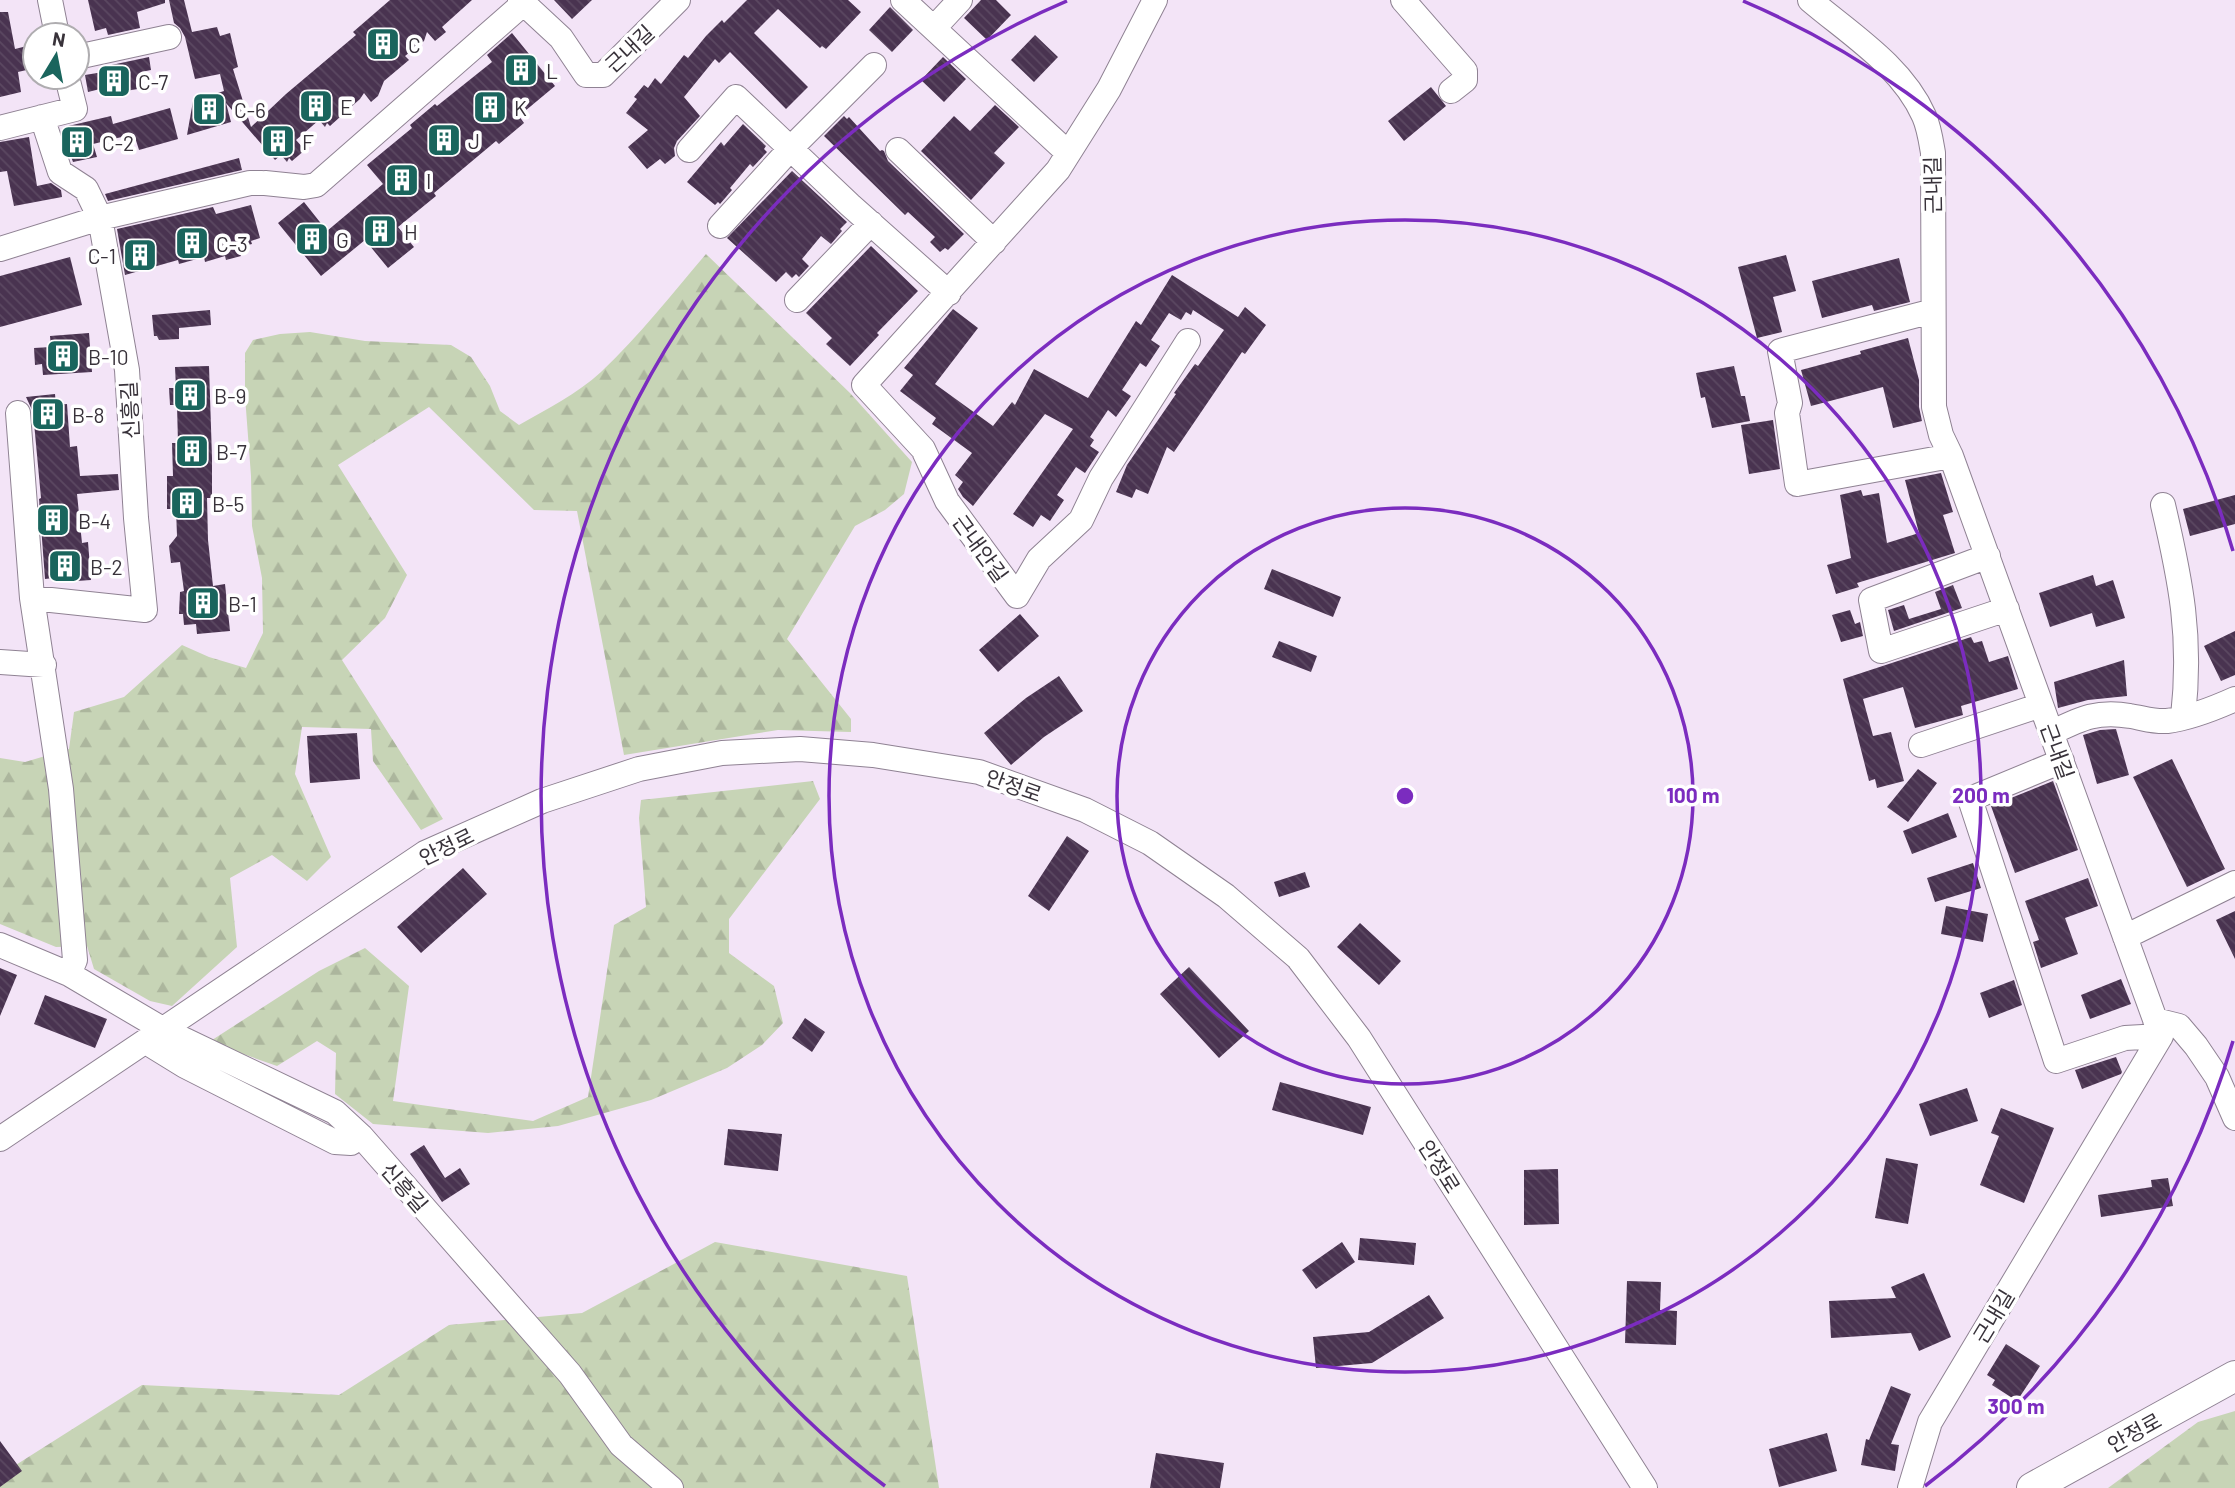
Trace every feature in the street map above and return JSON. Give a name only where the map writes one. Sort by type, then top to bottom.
[{"type":"main road","name":"안정로","points":[[2032,1488],[2235,1376]]},
{"type":"street","points":[[50,0],[54,21]]},
{"type":"street","name":"근내길","points":[[522,2],[561,38],[586,75],[603,75],[678,0]]},
{"type":"street","points":[[903,0],[1068,153]]},
{"type":"street","points":[[933,28],[960,0]]},
{"type":"street","name":"근내안길","points":[[1155,0],[1109,89],[1058,170],[864,384],[923,449],[947,501],[1017,596],[1040,559],[1081,520],[1101,478],[1188,341]]},
{"type":"street","points":[[1403,0],[1465,71],[1465,80],[1451,91]]},
{"type":"street","name":"근내길","points":[[1810,0],[1896,73],[1926,119],[1933,153],[1934,407],[1941,435],[2007,609],[2158,1028],[1930,1422],[1910,1488]]},
{"type":"street","points":[[0,249],[100,218],[250,183],[304,187],[316,185],[522,2]]},
{"type":"street","points":[[91,54],[169,37]]},
{"type":"street","points":[[720,226],[792,147],[874,65]]},
{"type":"street","points":[[0,128],[75,109],[70,91]]},
{"type":"street","points":[[689,150],[736,97],[949,293]]},
{"type":"street","name":"신흥길","points":[[32,598],[145,610],[127,370],[100,218],[86,189],[60,172],[42,117]]},
{"type":"street","points":[[898,150],[994,242]]},
{"type":"street","points":[[797,300],[871,223]]},
{"type":"street","points":[[1933,311],[1780,351],[1790,403],[1787,413],[1797,484],[1951,456]]},
{"type":"street","points":[[18,414],[32,598],[61,789],[75,960],[69,974]]},
{"type":"street","points":[[2163,505],[2182,592],[2188,643],[2183,717]]},
{"type":"street","points":[[1987,556],[1871,600],[1881,651],[2007,609]]},
{"type":"street","points":[[0,663],[44,666]]},
{"type":"street","points":[[2051,733],[2092,715],[2169,721],[2235,699]]},
{"type":"street","points":[[1921,745],[2041,705]]},
{"type":"street","name":"안정로","points":[[0,1139],[425,853],[542,801],[639,769],[722,753],[800,749],[873,755],[979,772],[1085,810],[1150,843],[1226,896],[1298,958],[1359,1038],[1645,1488]]},
{"type":"street","points":[[2062,761],[1970,799],[2056,1061],[2158,1028],[2179,1026],[2217,1077],[2235,1118]]},
{"type":"street","points":[[2125,937],[2235,883]]},
{"type":"street","points":[[0,945],[69,974],[146,1042]]},
{"type":"street","name":"신흥길","points":[[146,1042],[185,1066],[335,1142],[351,1143],[361,1136],[570,1374],[621,1445],[671,1488]]},
{"type":"green space","points":[[706,254],[850,393],[912,462],[904,494],[885,510],[855,526],[787,639],[851,719],[851,732],[778,730],[624,755],[577,511],[534,510],[429,407],[338,465],[407,575],[385,618],[342,660],[443,819],[421,830],[373,761],[371,729],[302,727],[295,774],[331,857],[307,881],[272,855],[230,878],[237,947],[172,1006],[150,1001],[94,969],[87,946],[56,947],[0,924],[0,758],[25,762],[69,749],[74,712],[124,697],[182,645],[209,657],[246,668],[263,633],[262,578],[252,526],[245,396],[245,353],[253,340],[280,334],[310,332],[365,341],[451,345],[471,357],[490,386],[500,411],[519,425],[572,394],[601,372]]},
{"type":"green space","points":[[813,781],[820,799],[729,919],[729,953],[774,986],[783,1023],[762,1045],[727,1068],[651,1100],[558,1126],[488,1133],[373,1124],[335,1094],[336,1053],[317,1041],[277,1066],[209,1042],[319,971],[365,948],[409,986],[393,1101],[533,1121],[588,1097],[614,925],[646,907],[639,818],[641,800]]},
{"type":"green space","points":[[715,1242],[907,1276],[939,1488],[0,1488],[0,1475],[142,1385],[339,1395],[449,1325],[582,1313]]},
{"type":"green space","points":[[2235,1411],[2235,1488],[2108,1488],[2198,1422]]},
{"type":"building","points":[[88,0],[165,0],[165,3],[137,12],[140,28],[108,35],[106,28],[95,31]]},
{"type":"building","points":[[169,0],[184,0],[192,32],[217,27],[220,36],[230,33],[238,67],[233,69],[251,127],[356,35],[353,32],[390,0],[472,0],[442,27],[446,32],[435,41],[427,32],[424,41],[405,56],[409,60],[384,81],[378,96],[371,102],[364,93],[330,126],[327,123],[325,127],[319,120],[296,140],[305,150],[292,161],[289,158],[287,162],[281,155],[275,160],[226,103],[231,122],[187,135],[193,101],[224,91],[220,74],[195,79],[185,37],[174,23]]},
{"type":"building","points":[[554,0],[592,0],[572,19]]},
{"type":"building","points":[[747,0],[848,0],[861,12],[826,49],[822,46],[820,48],[778,9],[754,33],[808,87],[786,109],[730,52],[719,63],[715,59],[684,97],[700,116],[677,141],[675,156],[665,164],[660,159],[647,169],[628,147],[648,130],[626,113],[637,99],[634,97],[644,85],[648,88],[655,78],[661,84],[684,55],[688,58],[722,20],[724,23]]},
{"type":"building","points":[[981,0],[996,0],[1011,15],[987,40],[964,18]]},
{"type":"building","points":[[890,7],[913,30],[892,52],[869,30]]},
{"type":"building","points":[[0,12],[8,12],[15,49],[21,48],[21,71],[18,72],[21,92],[0,97]]},
{"type":"building","points":[[512,33],[555,86],[519,116],[524,123],[499,144],[496,141],[398,227],[414,247],[388,268],[365,240],[321,276],[278,223],[304,202],[327,231],[383,184],[367,165],[412,128],[410,125],[435,104],[437,106],[492,62],[487,55]]},
{"type":"building","points":[[1035,35],[1058,57],[1034,82],[1011,60]]},
{"type":"building","name":"C-7","points":[[149,57],[151,70],[141,72],[144,88],[101,95],[100,89],[88,92],[91,91],[91,74],[103,72],[102,67]]},
{"type":"building","points":[[943,57],[966,79],[944,102],[921,80]]},
{"type":"building","points":[[1431,87],[1446,106],[1404,141],[1388,121]]},
{"type":"building","points":[[995,105],[1019,127],[994,153],[1005,163],[971,200],[921,151],[954,116],[970,131]]},
{"type":"building","points":[[170,108],[178,139],[139,150],[134,134],[93,144],[97,157],[73,162],[64,137],[64,127],[111,116],[113,124]]},
{"type":"building","points":[[844,116],[847,119],[849,117],[880,151],[884,151],[888,161],[964,234],[948,250],[945,248],[940,252],[930,242],[935,237],[908,212],[905,215],[824,136]]},
{"type":"building","points":[[743,124],[766,146],[764,149],[767,152],[753,167],[750,164],[730,188],[732,190],[720,204],[718,202],[715,205],[687,182],[721,142],[724,146]]},
{"type":"building","points":[[29,137],[37,186],[51,183],[61,190],[62,197],[14,206],[7,171],[0,172],[0,142]]},
{"type":"building","points":[[239,158],[242,170],[108,201],[105,194]]},
{"type":"building","points":[[792,171],[847,222],[831,244],[821,236],[802,259],[809,266],[799,277],[796,274],[792,278],[786,272],[776,282],[727,238]]},
{"type":"building","points":[[251,205],[260,238],[251,241],[252,244],[239,247],[241,256],[226,260],[225,256],[205,262],[204,257],[179,264],[178,260],[125,275],[117,229],[213,207],[216,214]]},
{"type":"building","points":[[871,246],[918,291],[877,333],[879,335],[850,366],[826,344],[832,338],[806,313]]},
{"type":"building","points":[[1786,255],[1796,291],[1773,297],[1782,332],[1757,338],[1738,267]]},
{"type":"building","points":[[70,257],[82,305],[0,327],[0,276]]},
{"type":"building","points":[[1899,258],[1910,302],[1874,311],[1872,305],[1822,318],[1812,281]]},
{"type":"building","points":[[1172,275],[1238,317],[1245,307],[1266,325],[1245,354],[1242,352],[1174,452],[1167,447],[1148,494],[1136,489],[1132,498],[1116,492],[1127,465],[1176,394],[1174,393],[1224,330],[1193,310],[1191,315],[1186,312],[1181,320],[1169,313],[1151,340],[1160,346],[1146,367],[1140,363],[1122,390],[1131,396],[1116,417],[1108,410],[1090,437],[1094,440],[1090,446],[1099,452],[1085,473],[1076,467],[1057,495],[1064,500],[1050,521],[1041,515],[1033,527],[1013,514],[1073,429],[1045,414],[973,506],[963,497],[958,489],[963,482],[955,475],[972,453],[932,424],[936,418],[900,391],[913,375],[904,368],[953,309],[978,328],[935,384],[993,426],[1012,402],[1015,405],[1034,369],[1088,398],[1136,321],[1141,325]]},
{"type":"building","points":[[210,310],[211,325],[179,328],[179,339],[159,340],[154,336],[152,315]]},
{"type":"building","name":"B-10","points":[[89,333],[92,372],[43,375],[42,364],[35,365],[34,348],[51,347],[50,336]]},
{"type":"building","points":[[1908,338],[1919,380],[1922,421],[1893,428],[1883,387],[1811,406],[1801,370]]},
{"type":"building","points":[[209,366],[212,498],[207,498],[208,540],[213,586],[225,584],[230,631],[197,634],[196,624],[184,625],[183,614],[179,614],[180,592],[184,591],[180,562],[171,563],[169,546],[177,536],[176,509],[167,509],[167,476],[173,476],[172,443],[178,443],[177,405],[170,405],[169,388],[176,388],[175,367]]},
{"type":"building","points":[[1734,366],[1741,396],[1745,396],[1750,421],[1712,428],[1705,397],[1701,398],[1696,373]]},
{"type":"building","points":[[55,394],[56,405],[67,404],[70,447],[77,446],[80,476],[118,474],[119,490],[77,494],[82,543],[88,542],[91,580],[62,582],[61,577],[45,579],[33,412],[26,397]]},
{"type":"building","points":[[1773,420],[1780,469],[1749,474],[1741,425]]},
{"type":"building","points":[[1941,473],[1953,512],[1943,515],[1955,553],[1857,583],[1859,587],[1836,594],[1827,565],[1851,558],[1840,495],[1861,490],[1863,496],[1879,493],[1887,543],[1919,533],[1905,480]]},
{"type":"building","points":[[2235,495],[2235,524],[2190,536],[2183,509]]},
{"type":"building","points":[[1272,569],[1341,597],[1333,617],[1264,589]]},
{"type":"building","points":[[2093,575],[2096,586],[2113,580],[2125,618],[2096,627],[2092,613],[2050,627],[2039,593]]},
{"type":"building","points":[[1953,585],[1962,608],[1894,631],[1888,610],[1904,605],[1909,619],[1941,609],[1935,592]]},
{"type":"building","points":[[1850,610],[1855,624],[1860,622],[1863,636],[1841,642],[1832,615]]},
{"type":"building","points":[[1020,614],[1039,636],[998,672],[979,650]]},
{"type":"building","points":[[2235,631],[2235,675],[2221,681],[2204,646]]},
{"type":"building","points":[[1971,637],[1974,643],[1982,641],[1989,662],[2008,656],[2018,689],[1961,706],[1963,715],[1915,728],[1903,687],[1863,699],[1873,736],[1891,732],[1904,781],[1877,788],[1875,779],[1869,781],[1843,679]]},
{"type":"building","points":[[1279,641],[1317,656],[1311,672],[1272,657]]},
{"type":"building","points":[[2124,660],[2127,696],[2088,700],[2058,708],[2054,682]]},
{"type":"building","points":[[1059,676],[1083,711],[1044,737],[1011,765],[984,733],[1026,698]]},
{"type":"building","points":[[2116,729],[2129,775],[2097,784],[2083,735]]},
{"type":"building","points":[[357,733],[360,779],[310,783],[307,736]]},
{"type":"building","points":[[2172,759],[2225,869],[2187,887],[2133,777]]},
{"type":"building","points":[[1918,769],[1937,783],[1908,822],[1887,807]]},
{"type":"building","points":[[2053,781],[2078,850],[2015,873],[1991,806]]},
{"type":"building","points":[[1948,813],[1957,837],[1912,854],[1903,831]]},
{"type":"building","points":[[1067,836],[1089,851],[1049,911],[1028,896]]},
{"type":"building","points":[[1973,863],[1981,888],[1935,902],[1927,878]]},
{"type":"building","points":[[463,868],[487,894],[421,953],[397,927]]},
{"type":"building","points":[[1305,872],[1310,887],[1279,897],[1274,882]]},
{"type":"building","points":[[2088,878],[2098,906],[2065,918],[2078,954],[2041,968],[2033,942],[2039,940],[2025,901]]},
{"type":"building","points":[[1946,906],[1988,914],[1983,942],[1941,934]]},
{"type":"building","points":[[2235,911],[2235,959],[2216,920]]},
{"type":"building","points":[[1360,923],[1401,961],[1379,985],[1337,947]]},
{"type":"building","points":[[1189,967],[1249,1031],[1219,1058],[1160,994]]},
{"type":"building","points":[[0,968],[17,975],[0,1016]]},
{"type":"building","points":[[2121,979],[2131,1004],[2090,1019],[2081,995]]},
{"type":"building","points":[[2014,980],[2022,1005],[1989,1018],[1980,993]]},
{"type":"building","points":[[45,995],[107,1019],[95,1048],[34,1024]]},
{"type":"building","points":[[805,1018],[825,1032],[812,1052],[792,1038]]},
{"type":"building","points":[[2116,1057],[2121,1074],[2082,1089],[2075,1070]]},
{"type":"building","points":[[1280,1082],[1371,1107],[1363,1135],[1272,1110]]},
{"type":"building","points":[[1967,1088],[1978,1121],[1930,1136],[1919,1104]]},
{"type":"building","points":[[2001,1108],[2054,1128],[2024,1203],[1980,1185],[1999,1136],[1991,1133]]},
{"type":"building","points":[[728,1129],[782,1134],[778,1171],[724,1165]]},
{"type":"building","points":[[424,1145],[445,1178],[460,1168],[470,1184],[442,1202],[410,1154]]},
{"type":"building","points":[[1886,1158],[1918,1164],[1908,1224],[1875,1218]]},
{"type":"building","points":[[1558,1169],[1559,1224],[1524,1225],[1524,1170]]},
{"type":"building","points":[[2168,1178],[2173,1206],[2101,1217],[2098,1195],[2152,1187],[2151,1180]]},
{"type":"building","points":[[1360,1238],[1416,1243],[1414,1265],[1358,1260]]},
{"type":"building","points":[[1342,1242],[1355,1262],[1316,1289],[1302,1270]]},
{"type":"building","points":[[1924,1273],[1951,1337],[1919,1351],[1911,1333],[1831,1338],[1829,1301],[1896,1298],[1891,1287]]},
{"type":"building","points":[[1627,1281],[1661,1282],[1660,1310],[1677,1311],[1676,1345],[1625,1343]]},
{"type":"building","points":[[1429,1295],[1444,1318],[1372,1363],[1316,1368],[1313,1337],[1369,1332]]},
{"type":"building","points":[[2006,1344],[2040,1366],[2017,1401],[1992,1385],[1995,1380],[1987,1375]]},
{"type":"building","points":[[1891,1386],[1911,1394],[1891,1444],[1899,1445],[1895,1471],[1861,1465],[1866,1439],[1869,1440]]},
{"type":"building","points":[[1827,1433],[1837,1471],[1779,1487],[1769,1449]]},
{"type":"building","points":[[0,1441],[22,1471],[0,1487]]},
{"type":"building","points":[[1156,1453],[1224,1463],[1220,1488],[1150,1488]]},
{"type":"place","name":"C","points":[[383,44]]},
{"type":"place","name":"L","points":[[521,70]]},
{"type":"place","name":"C-7","points":[[114,81]]},
{"type":"place","name":"E","points":[[316,106]]},
{"type":"place","name":"K","points":[[490,107]]},
{"type":"place","name":"C-6","points":[[209,109]]},
{"type":"place","name":"J","points":[[444,140]]},
{"type":"place","name":"F","points":[[278,141]]},
{"type":"place","name":"C-2","points":[[77,142]]},
{"type":"place","name":"I","points":[[402,180]]},
{"type":"place","name":"H","points":[[380,231]]},
{"type":"place","name":"G","points":[[312,239]]},
{"type":"place","name":"C-3","points":[[192,243]]},
{"type":"place","name":"C-1","points":[[140,255]]},
{"type":"place","name":"B-10","points":[[63,356]]},
{"type":"place","name":"B-9","points":[[190,395]]},
{"type":"place","name":"B-8","points":[[48,414]]},
{"type":"place","name":"B-7","points":[[192,451]]},
{"type":"place","name":"B-5","points":[[187,503]]},
{"type":"place","name":"B-4","points":[[53,520]]},
{"type":"place","name":"B-2","points":[[65,566]]},
{"type":"place","name":"B-1","points":[[203,603]]}]
